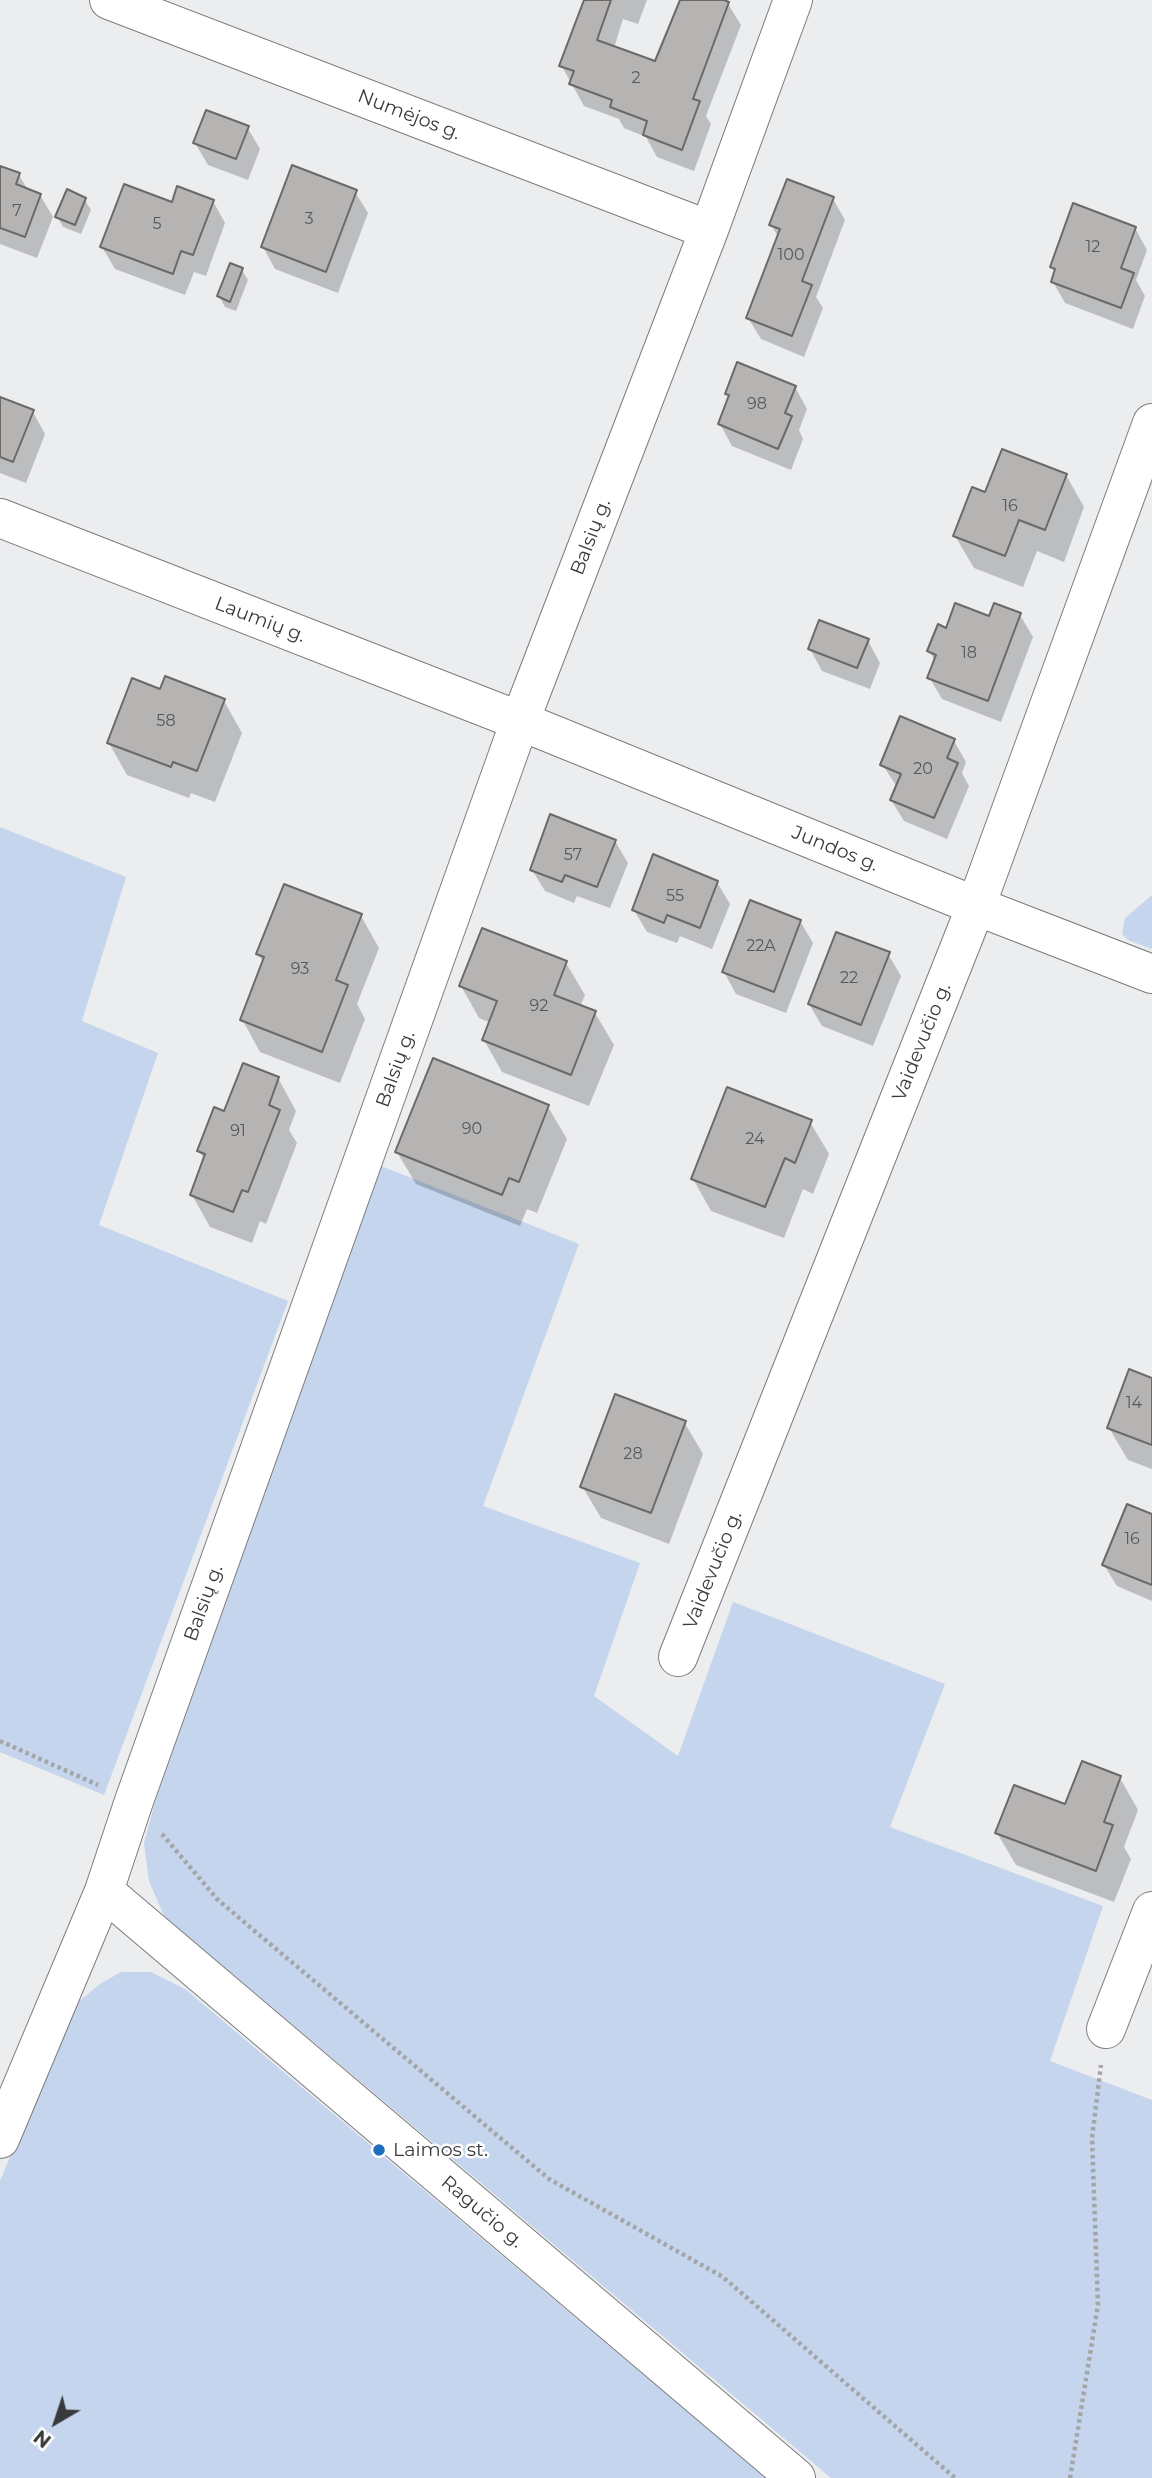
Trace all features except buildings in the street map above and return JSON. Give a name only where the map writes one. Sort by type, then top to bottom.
[{"type":"street","name":"Numėjos g.","points":[[109,0],[709,230]]},
{"type":"street","name":"Balsių g.","points":[[0,2139],[104,1891],[520,721],[709,230],[793,0]]},
{"type":"street","name":"Vaidevučio g.","points":[[678,1657],[976,906],[1152,423]]},
{"type":"street","name":"Laumių g.","points":[[0,518],[520,721]]},
{"type":"street","name":"Jundos g.","points":[[520,721],[976,906],[1152,974]]},
{"type":"street","name":"Ragučio g.","points":[[104,1891],[796,2478]]},
{"type":"street","points":[[1106,2029],[1152,1911]]},
{"type":"path","points":[[0,1741],[134,1801],[218,1900],[550,2179],[723,2277],[955,2478]]},
{"type":"path","points":[[1070,2478],[1098,2305],[1092,2138],[1106,2029]]},
{"type":"shaded area","points":[[0,827],[126,877],[82,1021],[158,1053],[99,1225],[288,1301],[104,1795],[0,1752]]},
{"type":"shaded area","points":[[1152,895],[1152,949],[1128,940],[1122,934],[1125,918]]},
{"type":"shaded area","points":[[381,1166],[579,1244],[483,1506],[640,1563],[594,1696],[678,1756],[733,1602],[945,1684],[890,1827],[1103,1906],[1050,2061],[1152,2100],[1152,2478],[831,2478],[164,1916],[149,1881],[144,1843],[155,1802]]},
{"type":"shaded area","points":[[121,1972],[151,1972],[185,1989],[766,2478],[0,2478],[0,2181],[72,2007],[100,1984]]},
{"type":"place","name":"Laimos st.","points":[[379,2150]]}]
